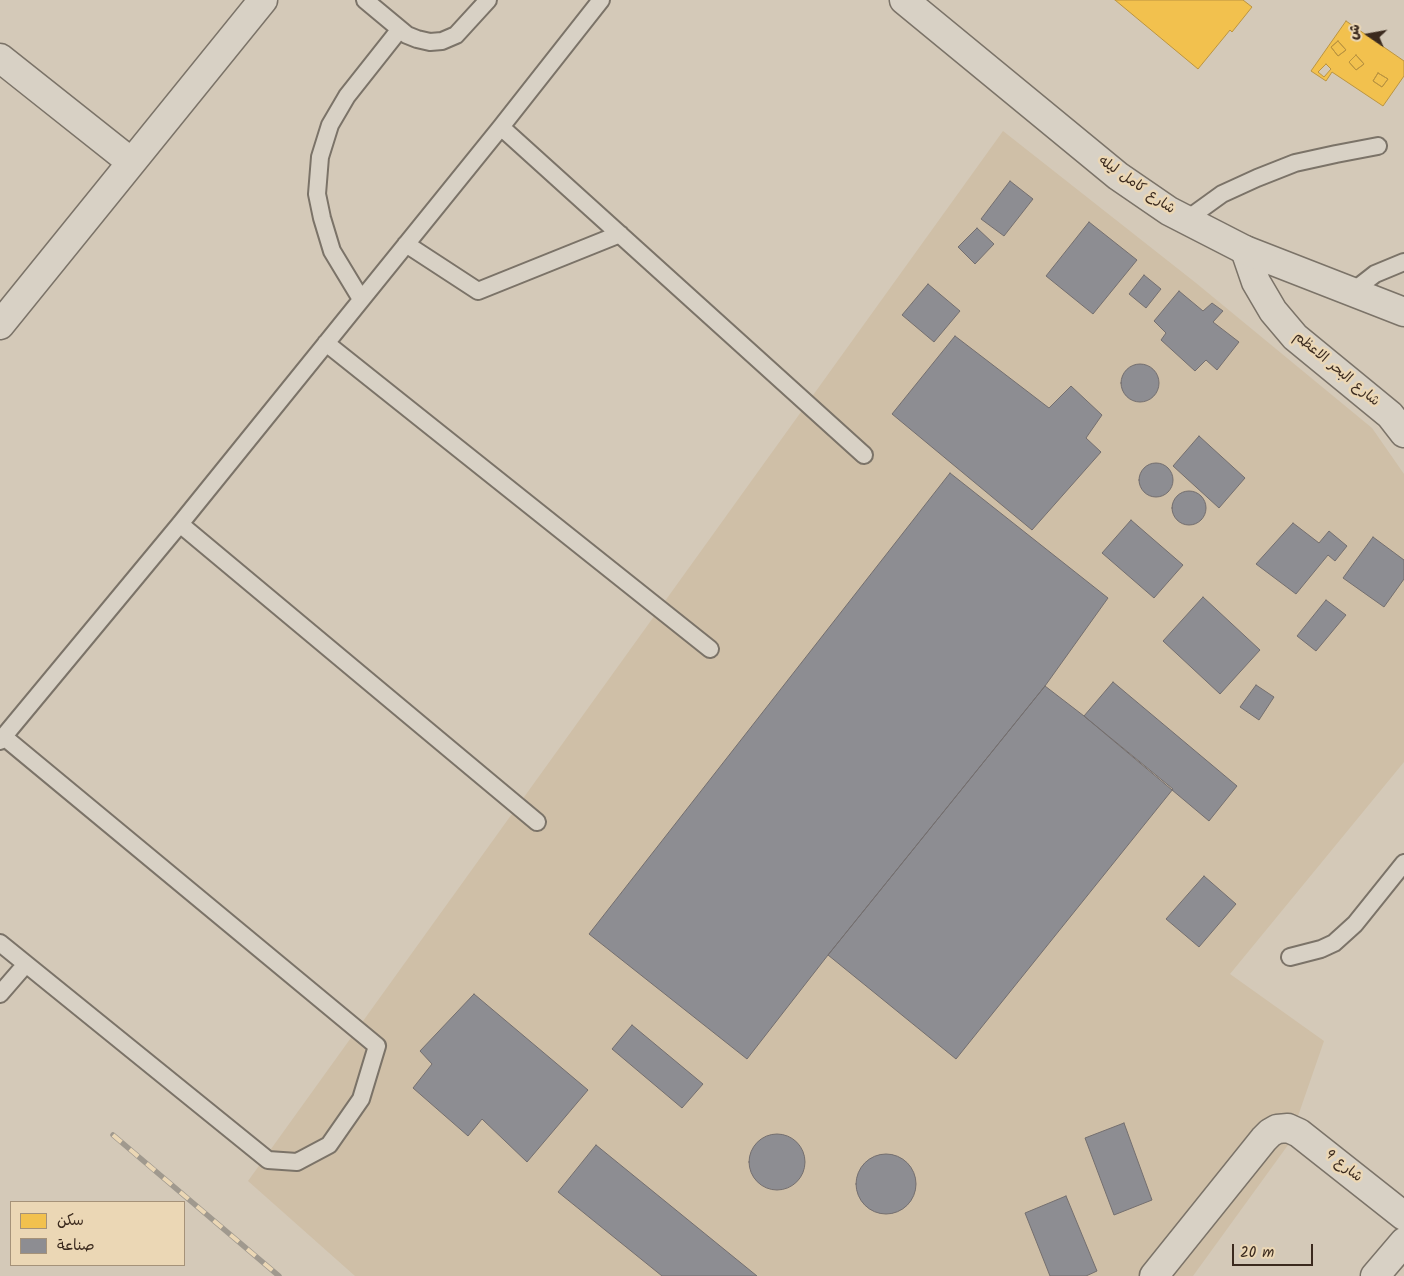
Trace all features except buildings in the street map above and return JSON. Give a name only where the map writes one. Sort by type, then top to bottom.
[{"type":"street","points":[[3,316],[263,0]]},
{"type":"street","name":"شارع كامل ليله","points":[[904,0],[1118,176],[1169,211],[1245,250],[1404,312]]},
{"type":"street","points":[[0,58],[131,162]]},
{"type":"street","name":"شارع البحر الاعظم","points":[[1245,250],[1256,282],[1273,311],[1295,337],[1399,415]]},
{"type":"street","name":"شارع 9","points":[[1154,1276],[1264,1139],[1277,1129],[1288,1128],[1300,1133],[1404,1216]]},
{"type":"street","points":[[1375,1276],[1404,1242]]},
{"type":"lane","points":[[365,0],[407,35],[430,42],[442,41],[456,35],[488,0]]},
{"type":"lane","points":[[0,943],[268,1160],[297,1162],[329,1145],[361,1099],[377,1046],[2,739],[180,524],[501,127],[601,0]]},
{"type":"lane","points":[[361,299],[332,251],[322,218],[317,194],[320,157],[330,125],[346,96],[400,29]]},
{"type":"lane","points":[[501,127],[864,455]]},
{"type":"lane","points":[[1186,220],[1222,194],[1295,163],[1378,146]]},
{"type":"lane","points":[[406,244],[478,291],[620,234]]},
{"type":"lane","points":[[1352,292],[1375,274],[1404,262]]},
{"type":"lane","points":[[326,343],[710,648]]},
{"type":"lane","points":[[180,524],[537,822]]},
{"type":"lane","points":[[1290,957],[1321,949],[1344,934],[1355,924],[1404,863]]},
{"type":"lane","points":[[0,994],[26,964]]},
{"type":"shaded area","points":[[1003,131],[1196,283],[1372,428],[1404,474],[1404,762],[1230,974],[1324,1041],[1288,1145],[1193,1276],[355,1276],[248,1181]]},
{"type":"railway","points":[[113,1135],[279,1276]]}]
